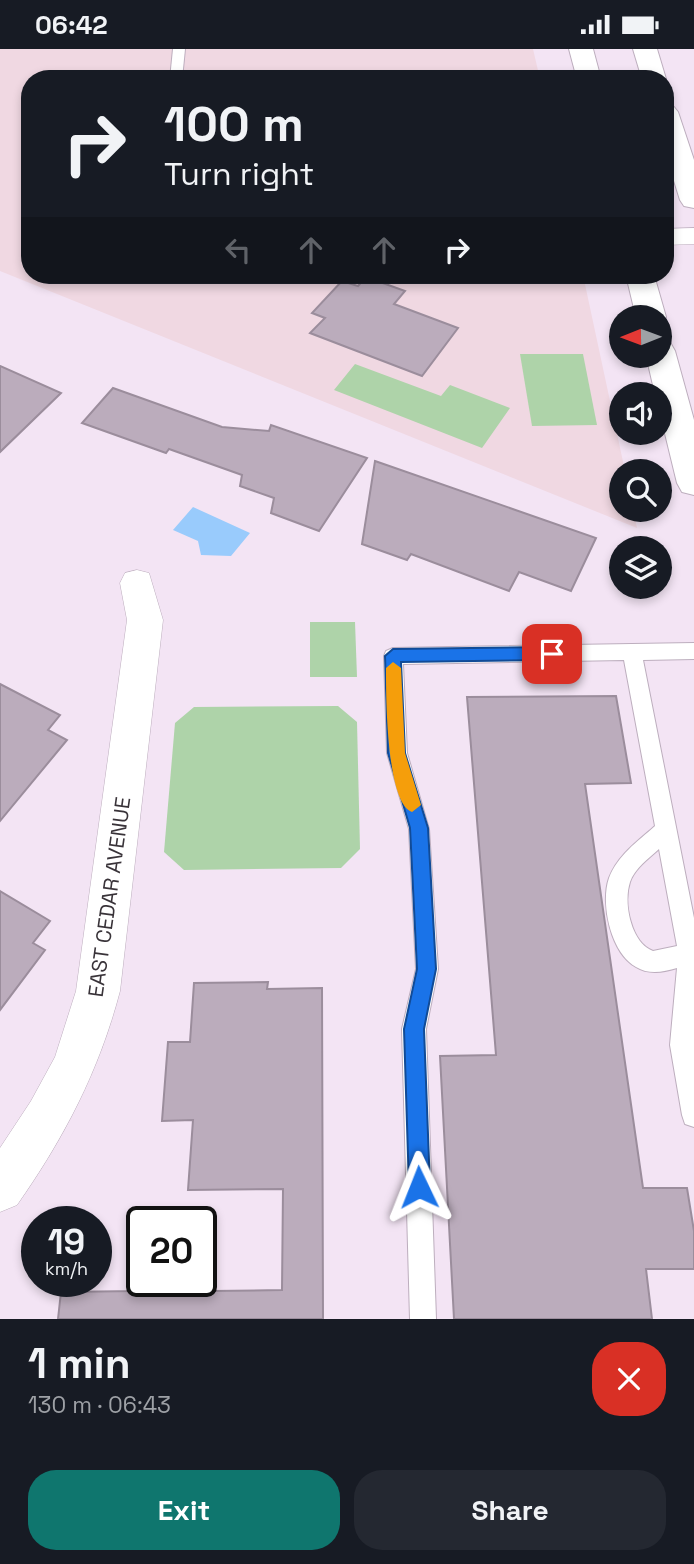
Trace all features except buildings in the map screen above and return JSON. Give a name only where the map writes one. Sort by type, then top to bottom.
[{"type":"main road","points":[[581,49],[587,70]]},
{"type":"main road","points":[[645,49],[651,70]]},
{"type":"main road","points":[[674,139],[694,200]]},
{"type":"main road","points":[[642,284],[648,305]]},
{"type":"main road","points":[[664,368],[694,483]]},
{"type":"street","points":[[674,237],[694,236]]},
{"type":"street","name":"EAST CEDAR AVENUE","points":[[0,1188],[52,1114],[72,1077],[87,1038],[98,991],[145,620],[137,583]]},
{"type":"lane","points":[[177,70],[180,49]]},
{"type":"lane","points":[[424,1319],[414,1029],[427,969],[419,828],[397,753],[393,656],[694,651]]},
{"type":"lane","points":[[632,653],[692,954],[682,1045],[694,1115]]},
{"type":"lane","points":[[666,829],[630,864],[619,881],[618,902],[624,937],[634,955],[652,962],[692,954]]},
{"type":"shaded area","points":[[0,49],[533,49],[538,70],[21,70],[21,279],[0,271]]},
{"type":"shaded area","points":[[32,284],[585,284],[609,396],[609,445],[619,445],[622,459],[609,459],[609,517]]},
{"type":"shaded area","points":[[622,522],[636,522],[637,528]]},
{"type":"green space","points":[[520,354],[583,354],[597,425],[532,426]]},
{"type":"green space","points":[[355,364],[441,396],[450,385],[510,408],[482,448],[334,390]]},
{"type":"green space","points":[[310,622],[355,622],[357,677],[310,677]]},
{"type":"green space","points":[[338,706],[357,722],[360,849],[341,868],[184,870],[164,852],[175,723],[194,707]]},
{"type":"water","points":[[193,507],[250,533],[231,556],[201,555],[198,541],[173,530]]},
{"type":"slow traffic","points":[[393,668],[397,753],[412,805]]},
{"type":"route","points":[[419,1187],[414,1029],[427,969],[419,828],[397,753],[393,656],[552,654]]}]
